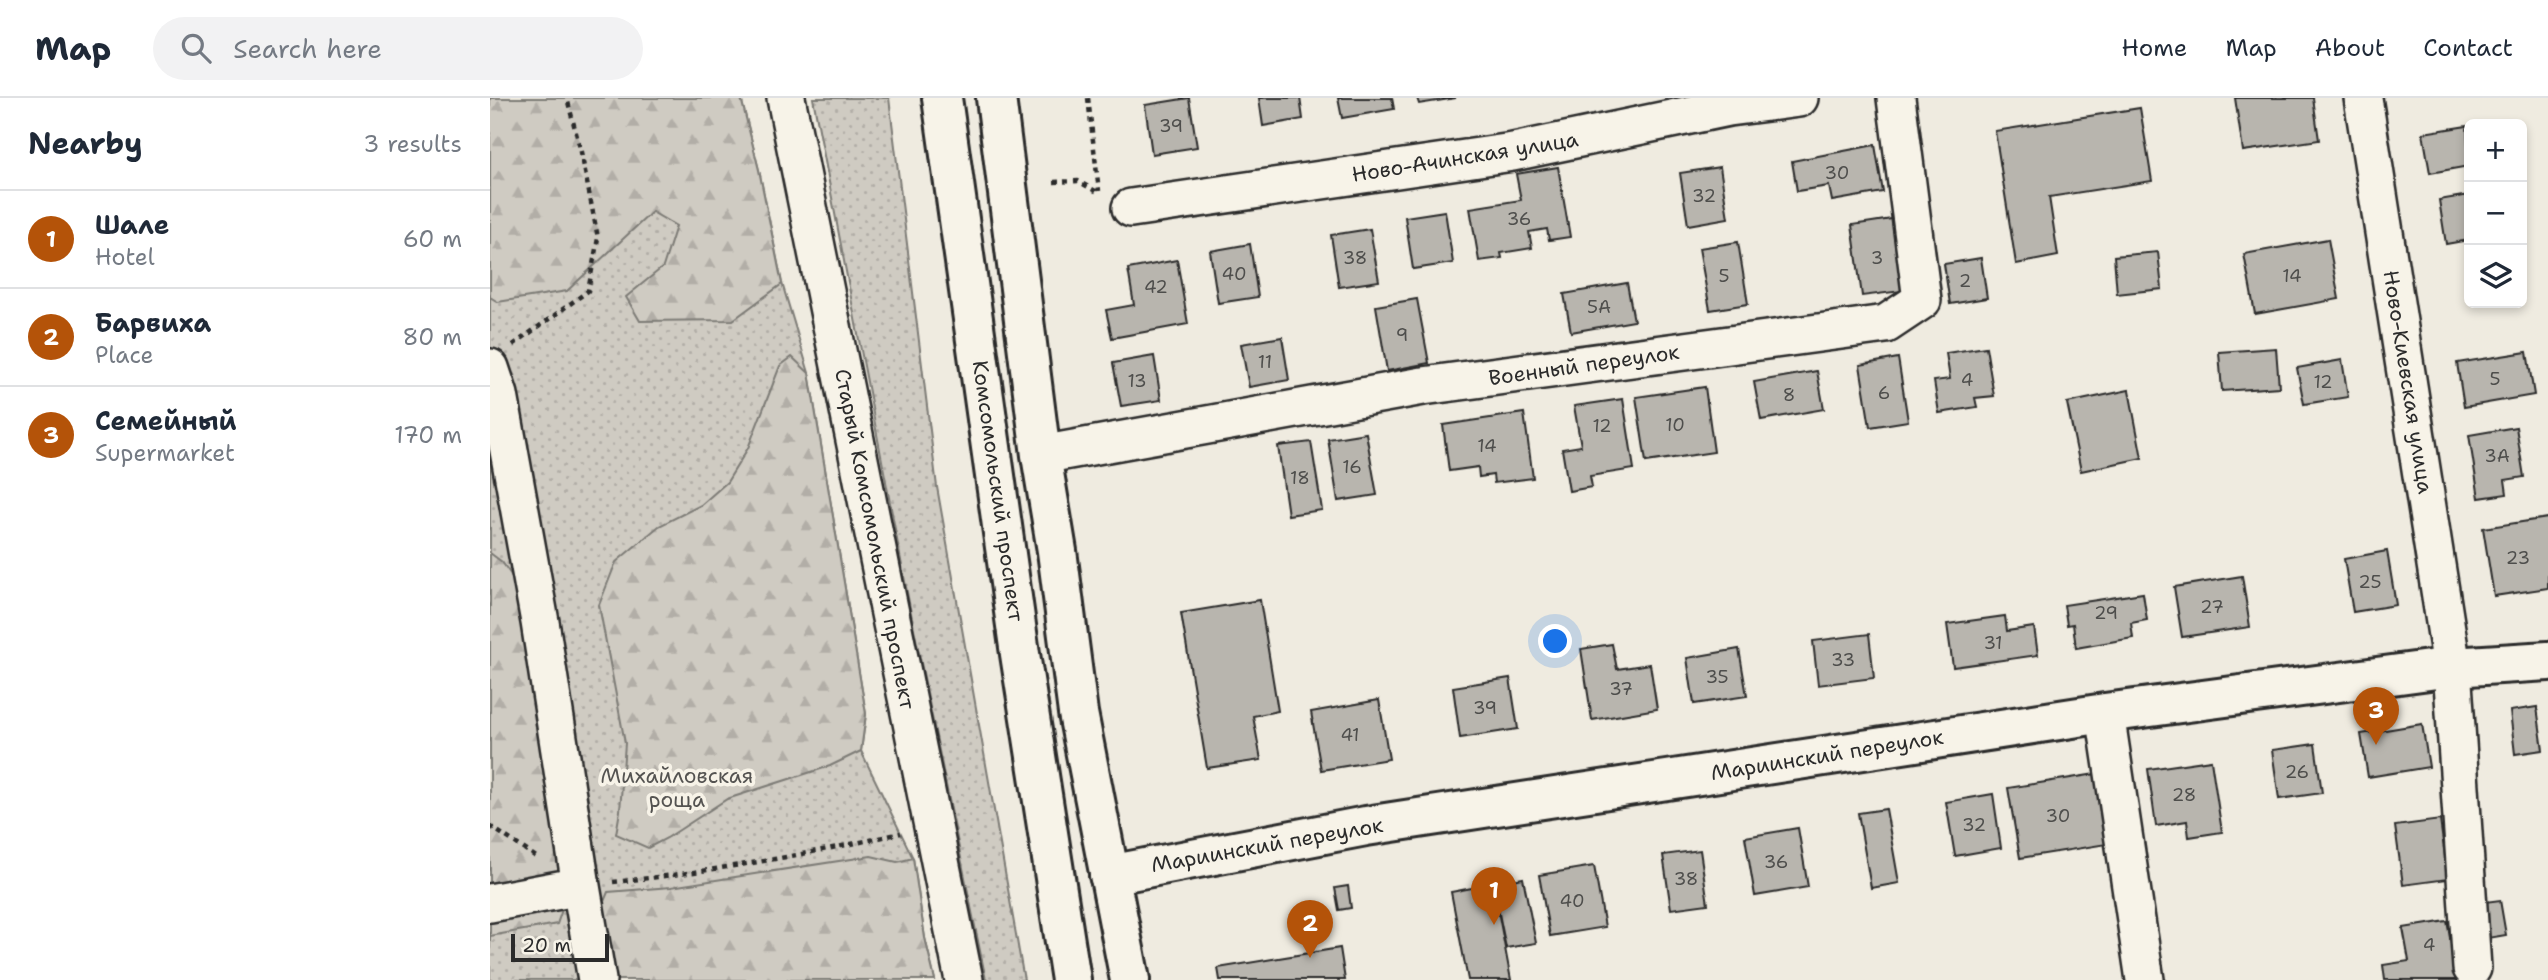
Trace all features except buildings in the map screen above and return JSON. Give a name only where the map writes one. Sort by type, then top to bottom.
[{"type":"main road","name":"Комсомольский проспект","points":[[942,98],[1054,884],[1071,980]]},
{"type":"main road","points":[[996,98],[1041,455],[1057,551],[1078,713],[1130,980]]},
{"type":"main road","name":"Мариинский переулок","points":[[1109,875],[1366,826],[2105,713],[2454,684],[2548,661]]},
{"type":"main road","points":[[1054,884],[1109,875]]},
{"type":"street","name":"Старый Комсомольский проспект","points":[[786,98],[964,980]]},
{"type":"street","name":"Ново-Ачинская улица","points":[[1115,200],[1514,152],[1728,103],[1799,98]]},
{"type":"street","name":"Военный переулок","points":[[1041,455],[1423,386],[1886,324],[1922,300],[1896,98]]},
{"type":"street","name":"Ново-Киевская улица","points":[[2363,98],[2454,684],[2472,968]]},
{"type":"street","points":[[501,357],[499,395],[537,608],[597,980]]},
{"type":"street","points":[[2105,713],[2145,980]]},
{"type":"street","points":[[490,903],[581,886]]},
{"type":"path","points":[[501,357],[588,292],[597,238],[581,152],[567,98]]},
{"type":"path","points":[[1088,98],[1115,200]]},
{"type":"path","points":[[1054,182],[1078,181],[1115,200]]},
{"type":"path","points":[[581,886],[684,875],[810,853],[933,826]]},
{"type":"green space","name":"Михайловская роща","points":[[490,98],[741,98],[782,283],[809,373],[866,714],[861,751],[913,858],[925,938],[935,980],[490,980]]},
{"type":"green space","points":[[490,98],[741,98],[782,284],[733,320],[640,321],[626,297],[663,267],[676,226],[652,212],[567,291],[498,302],[490,297]]},
{"type":"green space","points":[[813,98],[889,98],[937,487],[1024,980],[986,980],[914,629]]},
{"type":"green space","points":[[792,357],[809,373],[866,714],[861,751],[830,766],[727,799],[648,848],[616,834],[625,743],[599,605],[616,562],[659,526],[701,505],[727,482],[748,448],[780,366]]},
{"type":"green space","points":[[490,553],[502,562],[525,595],[565,901],[557,924],[490,936]]},
{"type":"green space","points":[[871,856],[897,862],[913,858],[925,938],[935,980],[610,980],[599,913],[608,892],[671,887]]},
{"type":"place","name":"Семейный","points":[[2376,745]]},
{"type":"place","name":"Шале","points":[[1494,925]]},
{"type":"place","name":"Барвиха","points":[[1310,958]]}]
